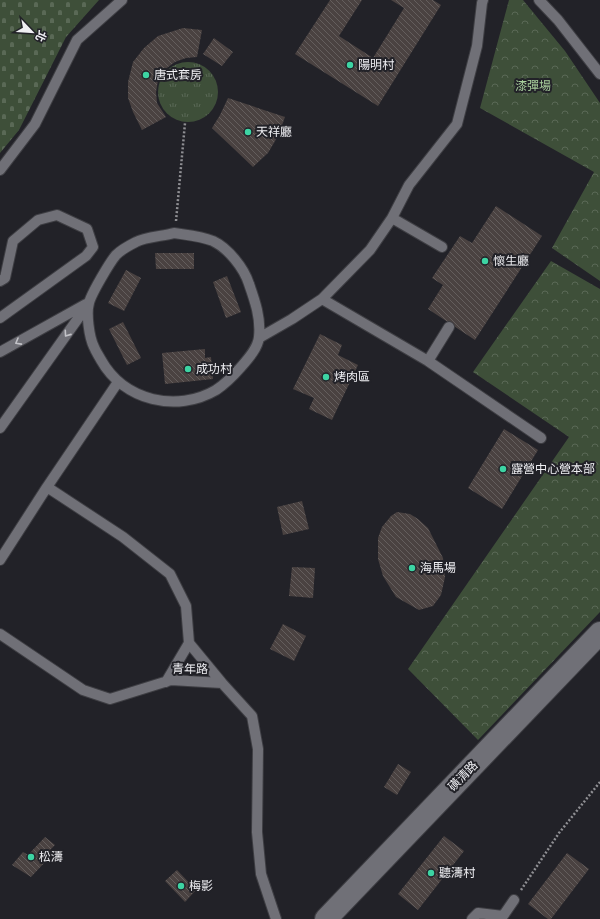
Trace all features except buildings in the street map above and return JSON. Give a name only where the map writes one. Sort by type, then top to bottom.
[{"type":"street","name":"磺清路","points":[[326,919],[600,632]]},
{"type":"lane","points":[[0,170],[35,124],[77,40],[122,0]]},
{"type":"lane","points":[[259,338],[292,319],[322,299],[370,250],[392,218],[409,185],[456,124],[477,46],[483,0]]},
{"type":"lane","points":[[539,0],[558,20],[600,74]]},
{"type":"lane","points":[[0,281],[6,278],[13,241],[38,220],[57,214],[87,229],[92,247],[86,256],[0,318]]},
{"type":"lane","points":[[392,218],[442,247]]},
{"type":"lane","points":[[0,428],[89,302],[103,275],[117,255],[138,241],[174,233],[188,235],[214,241],[232,255],[247,278],[256,302],[260,320],[259,338],[251,356],[236,373],[217,389],[194,399],[169,402],[144,397],[118,382],[106,368],[93,346],[89,322],[89,302]]},
{"type":"lane","points":[[322,299],[428,361],[541,438]]},
{"type":"lane","points":[[0,352],[89,302]]},
{"type":"lane","points":[[428,361],[449,326]]},
{"type":"lane","points":[[0,560],[118,382]]},
{"type":"lane","points":[[47,487],[123,537],[170,574],[186,606],[189,643],[222,683]]},
{"type":"lane","name":"青年路","points":[[0,634],[83,690],[110,699],[171,680],[222,683],[252,716],[258,749],[256,832],[261,874],[276,919]]},
{"type":"lane","points":[[166,682],[189,643]]},
{"type":"lane","points":[[472,919],[478,913],[503,916],[514,900]]},
{"type":"path","points":[[174,233],[185,123]]},
{"type":"path","points":[[514,900],[559,833],[600,782]]},
{"type":"green space","points":[[0,0],[99,0],[66,37],[19,130],[0,153]]},
{"type":"green space","name":"漆彈場","points":[[509,0],[523,0],[565,51],[600,103],[600,281],[552,248],[594,172],[480,108]]},
{"type":"green space","points":[[182,62],[194,62],[205,67],[213,75],[218,86],[216,104],[205,117],[194,122],[182,122],[171,117],[163,109],[158,98],[158,86],[163,75],[171,67]]},
{"type":"green space","points":[[551,261],[600,289],[600,612],[478,740],[408,669],[569,437],[473,372]]},
{"type":"place","name":"陽明村","points":[[350,65]]},
{"type":"place","name":"唐式套房","points":[[146,75]]},
{"type":"place","name":"天祥廳","points":[[248,132]]},
{"type":"place","name":"懷生廳","points":[[485,261]]},
{"type":"place","name":"成功村","points":[[188,369]]},
{"type":"place","name":"烤肉區","points":[[326,377]]},
{"type":"place","name":"露營中心營本部","points":[[503,469]]},
{"type":"place","name":"海馬場","points":[[412,568]]},
{"type":"place","name":"松濤","points":[[31,857]]},
{"type":"place","name":"聽濤村","points":[[431,873]]},
{"type":"place","name":"梅影","points":[[181,886]]}]
